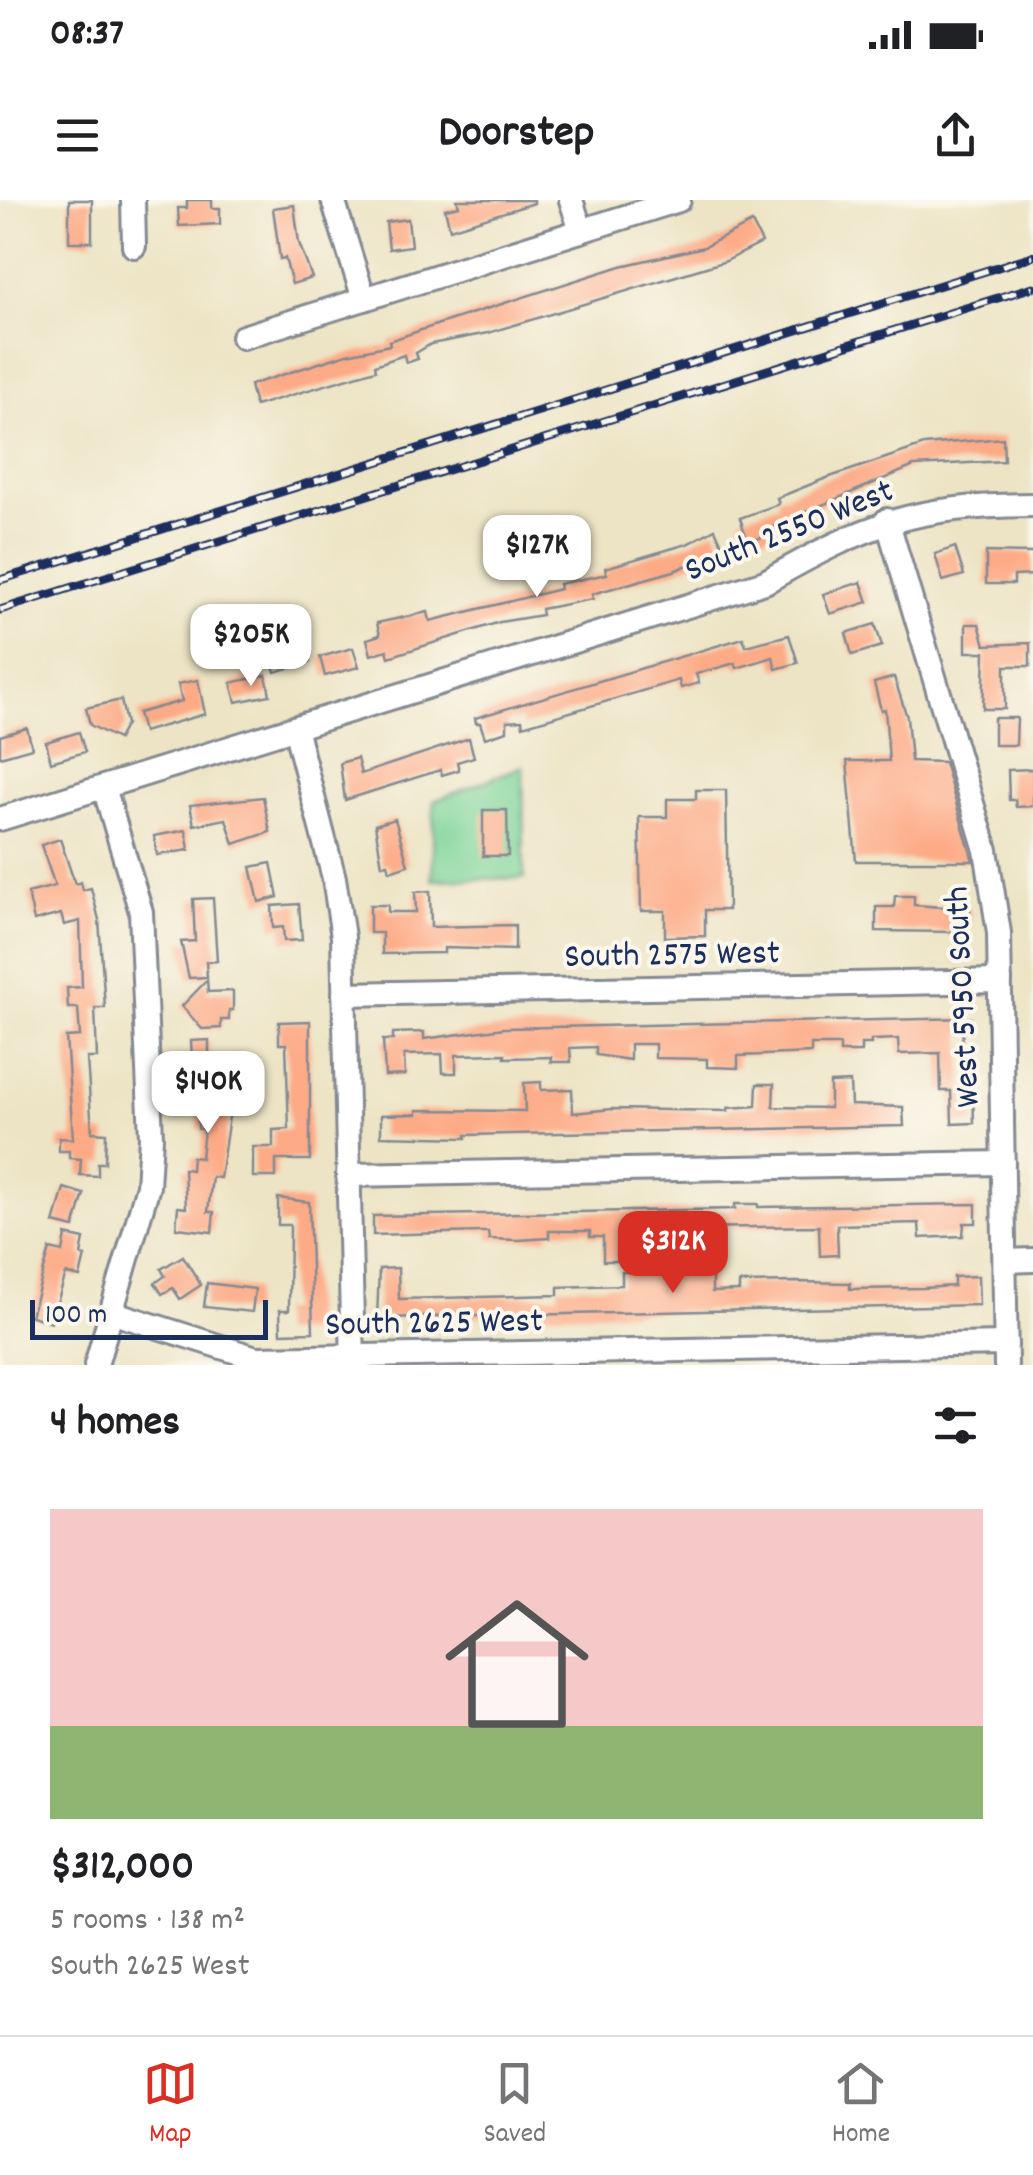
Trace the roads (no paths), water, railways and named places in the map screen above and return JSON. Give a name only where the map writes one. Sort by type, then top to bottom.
[{"type":"street","points":[[133,200],[134,246]]},
{"type":"street","points":[[333,200],[364,299]]},
{"type":"street","points":[[571,200],[581,231]]},
{"type":"street","points":[[242,337],[679,200]]},
{"type":"street","name":"South 2550 West","points":[[0,819],[765,582],[827,547],[887,520],[956,506],[1033,506]]},
{"type":"street","name":"West 5950 South","points":[[887,520],[986,850],[999,933],[1006,1354]]},
{"type":"street","points":[[294,728],[334,878],[343,936],[352,1360]]},
{"type":"street","points":[[96,1365],[148,1186],[151,1136],[141,912],[104,787]]},
{"type":"street","name":"South 2575 West","points":[[344,994],[1000,981]]},
{"type":"street","points":[[348,1174],[1003,1163]]},
{"type":"street","points":[[1004,1261],[1033,1260]]},
{"type":"street","name":"South 2625 West","points":[[112,1312],[256,1358],[1006,1354]]},
{"type":"railway","points":[[0,580],[1033,256]]},
{"type":"railway","points":[[0,610],[1033,287]]}]
